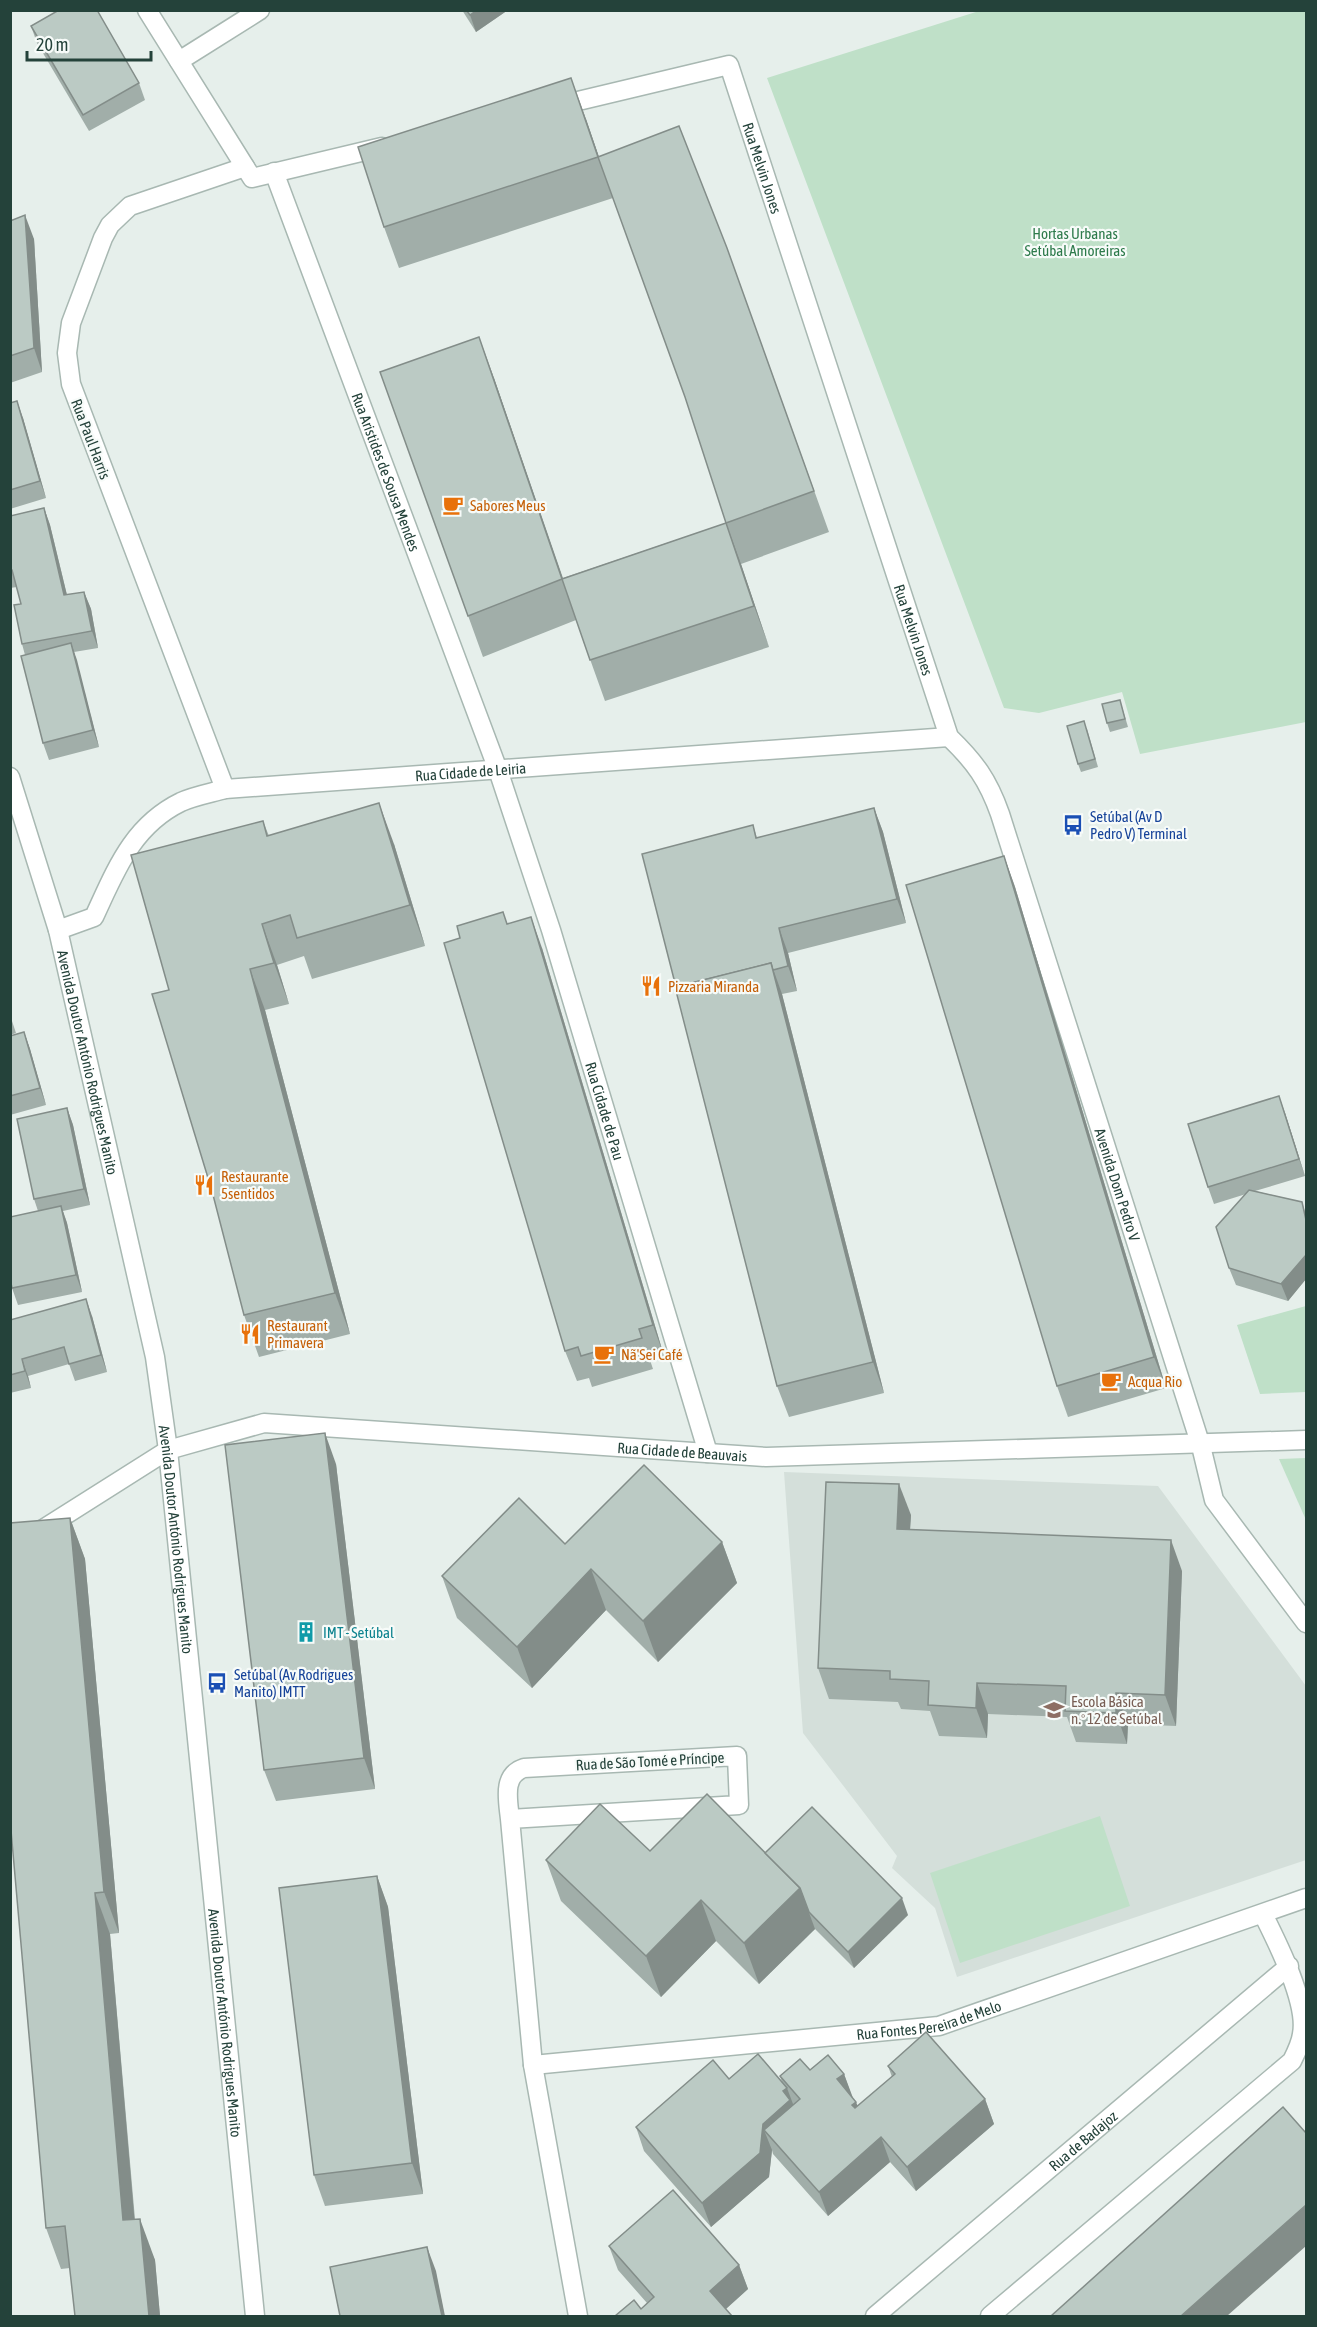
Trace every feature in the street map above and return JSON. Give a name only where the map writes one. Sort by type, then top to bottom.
[{"type":"street","points":[[147,10],[249,173],[274,172],[402,142]]},
{"type":"street","points":[[179,61],[260,10]]},
{"type":"street","name":"Rua Melvin Jones","points":[[543,109],[729,65],[949,737]]},
{"type":"street","name":"Rua Aristides de Sousa Mendes","points":[[274,172],[498,770]]},
{"type":"street","name":"Rua Paul Harris","points":[[225,789],[70,384],[67,353],[70,323],[103,238],[119,214],[130,206],[249,173]]},
{"type":"street","name":"Rua Cidade de Leiria","points":[[58,930],[94,917],[125,852],[150,821],[182,801],[225,789],[949,737]]},
{"type":"street","name":"Avenida Dom Pedro V","points":[[949,737],[974,760],[990,788],[1000,814],[1201,1446],[1214,1500],[1306,1623]]},
{"type":"street","name":"Rua Cidade de Pau","points":[[498,770],[550,930],[708,1452]]},
{"type":"street","name":"Avenida Doutor António Rodrigues Manito","points":[[10,777],[58,930],[155,1357],[168,1450],[255,2316]]},
{"type":"street","name":"Rua Cidade de Beauvais","points":[[10,1550],[168,1450],[264,1423],[766,1457],[1201,1446],[1306,1440]]},
{"type":"street","name":"Rua de São Tomé e Príncipe","points":[[510,1818],[739,1805],[736,1756],[525,1768],[514,1773],[510,1779],[508,1792],[510,1818],[533,2065],[578,2316]]},
{"type":"street","name":"Rua Fontes Pereira de Melo","points":[[533,2065],[939,2026],[1306,1898]]},
{"type":"street","points":[[990,2316],[1299,2059],[1303,2033],[1289,1966],[1263,1914]]},
{"type":"street","name":"Rua de Badajoz","points":[[876,2316],[1289,1966]]},
{"type":"shaded area","name":"Escola Básica n.º 12 de Setúbal","points":[[784,1472],[1158,1486],[1306,1686],[1306,1860],[957,1977],[935,1908],[892,1868],[897,1856],[803,1733]]},
{"type":"green space","name":"Hortas Urbanas Setúbal Amoreiras","points":[[979,11],[1306,11],[1306,722],[1140,754],[1122,692],[1039,713],[1004,708],[767,78]]},
{"type":"green space","points":[[1306,1306],[1306,1392],[1260,1394],[1237,1325]]},
{"type":"green space","points":[[1306,1458],[1306,1520],[1279,1459]]},
{"type":"green space","points":[[1100,1816],[1130,1906],[960,1963],[930,1873]]},
{"type":"building","points":[[59,10],[97,10],[139,83],[83,115],[31,26]]},
{"type":"building","points":[[466,10],[477,10],[470,15]]},
{"type":"building","points":[[571,78],[598,157],[384,227],[358,147]]},
{"type":"building","points":[[679,126],[727,248],[814,491],[726,523],[685,397],[598,157]]},
{"type":"building","points":[[25,215],[34,348],[10,356],[10,221]]},
{"type":"building","points":[[479,337],[562,579],[468,616],[380,372]]},
{"type":"building","points":[[17,401],[40,481],[10,490],[10,403]]},
{"type":"building","points":[[44,508],[64,595],[84,592],[92,631],[22,644],[14,605],[21,604],[12,570],[10,570],[10,516]]},
{"type":"building","points":[[726,523],[754,606],[590,660],[562,579]]},
{"type":"building","points":[[71,643],[93,730],[43,743],[21,656]]},
{"type":"building","points":[[1120,700],[1125,719],[1107,723],[1102,704]]},
{"type":"building","points":[[1084,721],[1095,759],[1078,764],[1067,726]]},
{"type":"building","points":[[379,803],[410,905],[297,938],[290,915],[262,924],[274,963],[250,969],[335,1293],[244,1315],[212,1191],[152,994],[169,990],[131,855],[263,821],[267,836]]},
{"type":"building","points":[[874,808],[897,899],[779,928],[788,966],[773,970],[771,963],[676,987],[642,854],[753,825],[756,838]]},
{"type":"building","points":[[1004,856],[1154,1357],[1057,1386],[906,885]]},
{"type":"building","points":[[503,912],[507,924],[531,917],[653,1325],[639,1329],[642,1338],[581,1356],[578,1347],[565,1351],[444,943],[460,938],[457,926]]},
{"type":"building","points":[[771,963],[873,1362],[777,1386],[675,987]]},
{"type":"building","points":[[24,1032],[40,1088],[10,1096],[10,1036]]},
{"type":"building","points":[[1279,1096],[1299,1159],[1208,1187],[1188,1124]]},
{"type":"building","points":[[67,1108],[84,1189],[34,1199],[17,1119]]},
{"type":"building","points":[[1249,1190],[1302,1202],[1306,1220],[1306,1255],[1281,1284],[1229,1268],[1216,1227]]},
{"type":"building","points":[[61,1206],[76,1275],[12,1288],[10,1217]]},
{"type":"building","points":[[86,1299],[101,1355],[69,1364],[64,1347],[22,1359],[25,1371],[10,1375],[10,1320]]},
{"type":"building","name":"IMT - Setúbal","points":[[325,1433],[364,1758],[264,1770],[225,1445]]},
{"type":"building","points":[[644,1465],[722,1542],[643,1621],[591,1569],[517,1647],[442,1576],[519,1498],[565,1544]]},
{"type":"building","points":[[826,1482],[899,1484],[897,1529],[1171,1540],[1165,1695],[1116,1693],[1116,1713],[1065,1711],[1066,1686],[977,1683],[976,1708],[928,1705],[929,1681],[890,1679],[890,1671],[818,1668]]},
{"type":"building","points":[[70,1518],[104,1892],[95,1893],[123,2220],[140,2219],[149,2316],[75,2316],[65,2226],[46,2228],[10,1819],[10,1523]]},
{"type":"building","points":[[707,1794],[800,1888],[744,1943],[701,1900],[646,1956],[546,1860],[600,1804],[650,1851]]},
{"type":"building","points":[[812,1807],[902,1898],[848,1952],[809,1912],[800,1888],[765,1853]]},
{"type":"building","points":[[377,1876],[412,2163],[314,2175],[279,1888]]},
{"type":"building","points":[[926,2032],[985,2099],[907,2167],[881,2137],[819,2192],[764,2130],[800,2099],[780,2076],[800,2059],[810,2070],[828,2055],[844,2074],[837,2079],[856,2102],[852,2105],[855,2108],[895,2074],[888,2066]]},
{"type":"building","points":[[758,2054],[787,2088],[783,2091],[790,2100],[763,2124],[760,2153],[702,2203],[636,2127],[713,2060],[729,2079]]},
{"type":"building","points":[[1283,2107],[1306,2133],[1306,2205],[1181,2316],[1051,2316]]},
{"type":"building","points":[[673,2190],[739,2265],[710,2291],[732,2316],[615,2316],[634,2300],[641,2309],[654,2297],[609,2246]]},
{"type":"building","points":[[427,2247],[442,2316],[340,2316],[330,2267]]},
{"type":"place","name":"Sabores Meus","points":[[453,505]]},
{"type":"place","name":"Setúbal (Av D Pedro V) Terminal","points":[[1073,825]]},
{"type":"place","name":"Pizzaria Miranda","points":[[651,986]]},
{"type":"place","name":"Restaurante 5sentidos","points":[[204,1185]]},
{"type":"place","name":"Restaurant Primavera","points":[[250,1334]]},
{"type":"place","name":"Nã'Sei Café","points":[[604,1354]]},
{"type":"place","name":"Acqua Rio","points":[[1111,1381]]},
{"type":"place","name":"IMT - Setúbal","points":[[306,1632]]},
{"type":"place","name":"Setúbal (Av Rodrigues Manito) IMTT","points":[[217,1683]]},
{"type":"place","name":"Escola Básica n.º 12 de Setúbal","points":[[1054,1710]]}]
